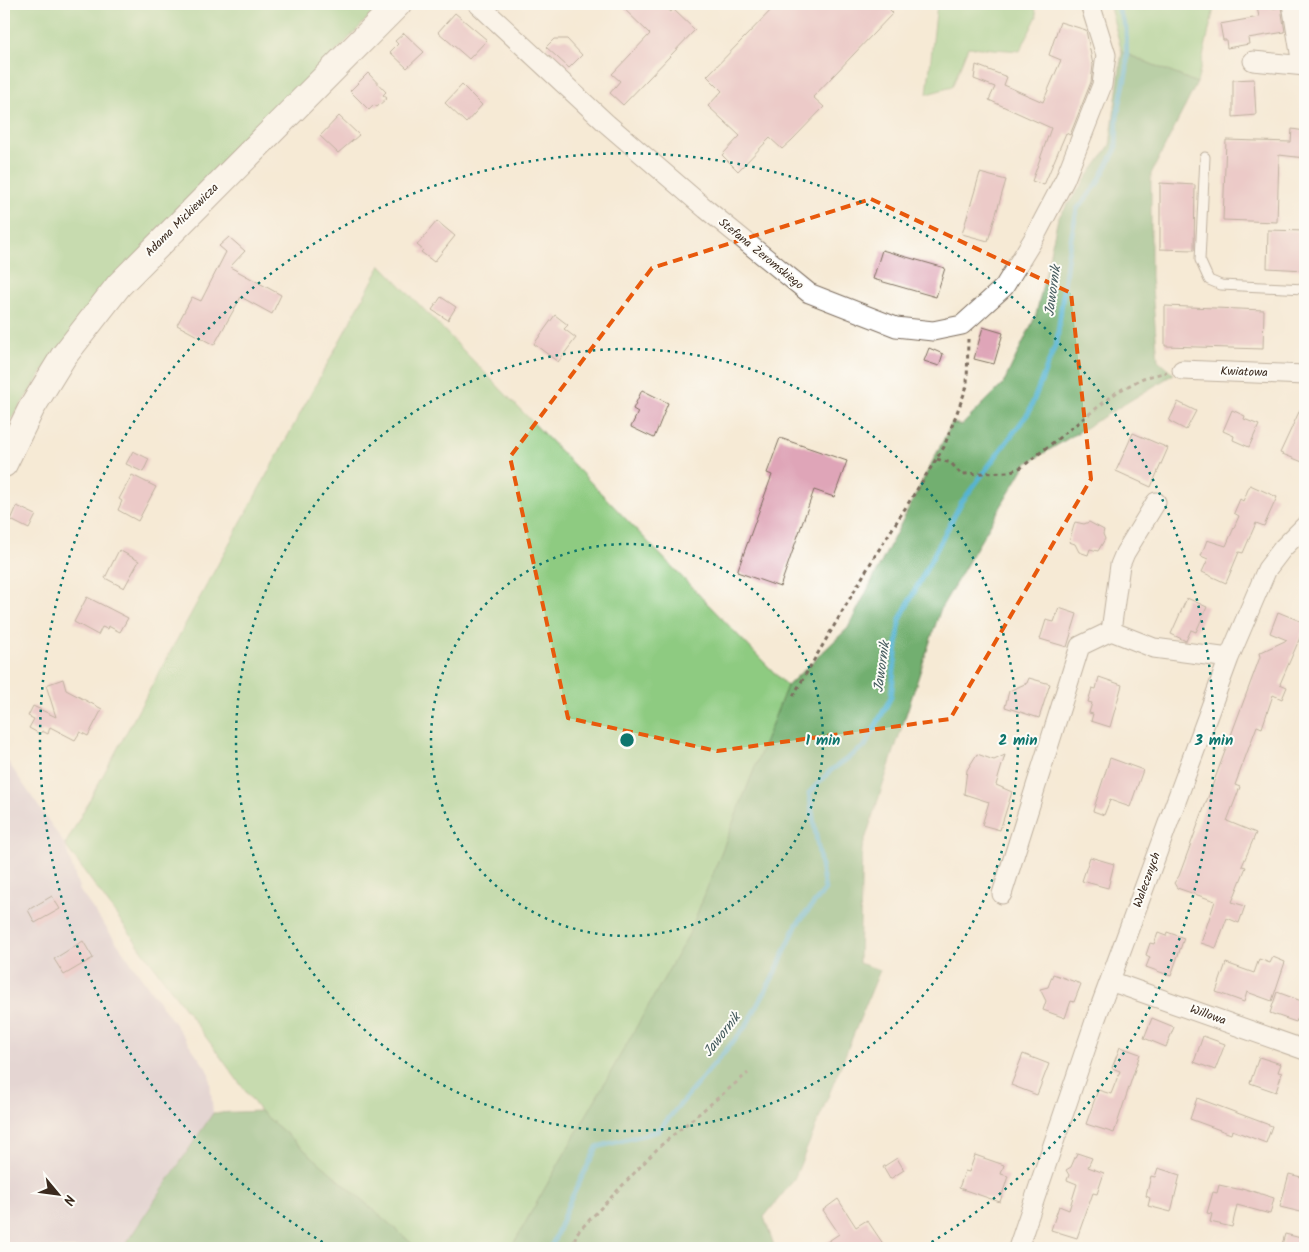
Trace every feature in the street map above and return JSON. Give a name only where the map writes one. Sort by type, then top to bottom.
[{"type":"street","name":"Adama Mickiewicza","points":[[4,464],[31,409],[58,364],[119,285],[398,4]]},
{"type":"street","name":"Stefana Żeromskiego","points":[[478,4],[620,136],[810,293],[896,327],[933,331],[962,326],[1004,287],[1034,238],[1065,179],[1102,85],[1106,55],[1090,4]]},
{"type":"street","points":[[1253,61],[1304,66],[1292,4]]},
{"type":"street","name":"Kwiatowa","points":[[1182,370],[1305,375]]},
{"type":"street","points":[[1111,630],[1120,566],[1125,553],[1156,502]]},
{"type":"street","name":"Walecznych","points":[[1018,1248],[1110,981],[1229,658],[1267,569],[1282,548],[1305,526]]},
{"type":"street","points":[[1111,630],[1154,648],[1229,658]]},
{"type":"street","points":[[1002,894],[1080,646],[1111,630]]},
{"type":"street","name":"Willowa","points":[[1110,981],[1305,1050]]},
{"type":"lane","points":[[1204,157],[1200,260],[1209,280],[1221,285],[1305,289]]},
{"type":"path","points":[[793,696],[873,559],[944,448],[967,386],[968,321]]},
{"type":"path","points":[[937,459],[951,463],[961,474],[1008,472],[1022,467],[1117,392],[1143,378],[1182,370]]},
{"type":"path","points":[[573,1248],[576,1234],[660,1146],[748,1073]]},
{"type":"highlighted area","points":[[871,199],[1071,293],[1091,479],[950,719],[717,751],[568,718],[510,457],[652,268]]},
{"type":"shaded area","points":[[4,756],[65,845],[80,891],[209,1072],[213,1113],[123,1248],[4,1248]]},
{"type":"green space","points":[[4,4],[381,4],[56,352],[4,430]]},
{"type":"green space","points":[[937,4],[1034,4],[1037,16],[1020,51],[968,47],[952,87],[927,94]]},
{"type":"green space","points":[[1109,4],[1215,4],[1197,83],[1122,52]]},
{"type":"green space","points":[[1122,52],[1197,83],[1151,174],[1151,277],[1158,360],[1174,374],[1026,464],[941,608],[862,849],[859,963],[880,970],[794,1180],[764,1217],[775,1248],[511,1248],[689,934],[787,686],[848,628],[952,423],[962,425],[1003,384],[1036,315],[1058,218],[1110,145]]},
{"type":"green space","points":[[381,265],[787,686],[690,934],[511,1248],[417,1248],[260,1111],[65,845]]},
{"type":"green space","points":[[260,1111],[417,1248],[123,1248],[213,1113]]},
{"type":"building","points":[[619,4],[662,4],[671,12],[673,9],[695,30],[623,105],[610,93],[620,81],[612,74],[650,34]]},
{"type":"building","points":[[777,4],[884,4],[893,13],[813,97],[824,107],[792,140],[782,149],[770,138],[738,171],[722,155],[740,136],[708,106],[722,91],[707,76]]},
{"type":"building","points":[[1270,4],[1271,9],[1281,7],[1285,32],[1248,38],[1249,44],[1227,48],[1226,40],[1223,40],[1220,24],[1259,17],[1257,7]]},
{"type":"building","points":[[455,13],[487,40],[469,59],[438,32]]},
{"type":"building","points":[[1060,22],[1086,30],[1093,65],[1091,82],[1070,135],[1066,133],[1044,185],[1032,181],[1051,128],[989,100],[995,87],[974,79],[976,65],[1007,77],[1004,85],[1043,102],[1061,60],[1049,55]]},
{"type":"building","points":[[404,33],[424,52],[407,68],[390,52],[398,44],[395,41]]},
{"type":"building","points":[[554,39],[567,39],[582,55],[569,68],[546,47]]},
{"type":"building","points":[[368,73],[386,92],[383,95],[387,98],[377,107],[374,105],[369,110],[350,91]]},
{"type":"building","points":[[1254,79],[1256,115],[1233,117],[1233,80]]},
{"type":"building","points":[[462,85],[482,105],[466,123],[445,103]]},
{"type":"building","points":[[339,116],[359,135],[338,153],[320,136]]},
{"type":"building","points":[[1292,129],[1305,131],[1305,158],[1279,155],[1277,222],[1223,220],[1226,140],[1291,142]]},
{"type":"building","points":[[980,173],[1006,180],[988,241],[962,234]]},
{"type":"building","points":[[1160,183],[1195,185],[1194,250],[1160,249]]},
{"type":"building","points":[[437,221],[455,236],[434,262],[421,252],[423,250],[417,245]]},
{"type":"building","points":[[1268,230],[1305,231],[1305,270],[1267,268]]},
{"type":"building","points":[[229,237],[245,251],[230,267],[281,295],[272,314],[241,297],[214,345],[177,325],[192,297],[201,301],[226,252],[219,246]]},
{"type":"building","points":[[882,250],[945,268],[936,297],[873,279]]},
{"type":"building","points":[[441,297],[456,307],[448,320],[432,310]]},
{"type":"building","points":[[1165,306],[1264,310],[1263,349],[1165,346]]},
{"type":"building","points":[[555,315],[568,325],[564,329],[576,338],[558,362],[534,344]]},
{"type":"building","points":[[983,327],[1003,333],[994,364],[974,359]]},
{"type":"building","points":[[929,348],[943,354],[939,366],[924,361]]},
{"type":"building","points":[[642,390],[668,403],[654,438],[631,427],[638,412],[633,409]]},
{"type":"building","points":[[1305,399],[1305,463],[1280,453]]},
{"type":"building","points":[[1178,402],[1196,411],[1186,430],[1169,421]]},
{"type":"building","points":[[1232,410],[1245,416],[1244,419],[1259,425],[1249,447],[1233,440],[1234,436],[1223,431]]},
{"type":"building","points":[[1133,433],[1168,448],[1151,487],[1116,471]]},
{"type":"building","points":[[780,438],[847,461],[834,497],[814,490],[780,587],[737,572],[772,475],[767,473]]},
{"type":"building","points":[[133,451],[149,459],[143,472],[126,464]]},
{"type":"building","points":[[132,475],[156,487],[138,521],[118,510],[122,501],[119,499]]},
{"type":"building","points":[[1250,485],[1277,497],[1264,526],[1256,523],[1243,553],[1239,552],[1226,583],[1202,572],[1208,559],[1201,556],[1207,540],[1226,546],[1239,516],[1234,513],[1240,499],[1243,501]]},
{"type":"building","points":[[17,506],[36,515],[29,529],[11,520]]},
{"type":"building","points":[[1075,522],[1084,524],[1089,522],[1104,530],[1105,539],[1098,551],[1090,549],[1088,555],[1079,552],[1075,544],[1069,542]]},
{"type":"building","points":[[119,550],[139,561],[124,588],[105,578]]},
{"type":"building","points":[[87,597],[128,618],[120,632],[108,626],[107,629],[102,627],[98,635],[74,622]]},
{"type":"building","points":[[1187,598],[1207,607],[1196,632],[1191,630],[1186,641],[1171,634]]},
{"type":"building","points":[[1059,608],[1077,614],[1067,647],[1040,639],[1046,620],[1054,622]]},
{"type":"building","points":[[1278,612],[1305,623],[1305,626],[1280,684],[1287,687],[1282,699],[1273,695],[1262,728],[1257,726],[1235,785],[1240,787],[1227,821],[1256,833],[1242,866],[1246,867],[1232,902],[1245,906],[1239,923],[1227,918],[1216,948],[1201,943],[1215,901],[1177,888],[1174,883],[1179,876],[1260,657],[1259,653],[1287,640],[1270,633]]},
{"type":"building","points":[[1099,677],[1122,685],[1110,727],[1091,721],[1093,714],[1089,713],[1092,703],[1088,702],[1092,688],[1096,689]]},
{"type":"building","points":[[1029,678],[1050,684],[1039,718],[1005,707],[1009,691],[1027,683]]},
{"type":"building","points":[[63,679],[66,690],[102,709],[88,736],[80,732],[75,740],[50,727],[48,734],[42,731],[40,734],[29,728],[34,719],[28,716],[33,706],[56,717],[46,685]]},
{"type":"building","points":[[977,754],[994,760],[1005,755],[996,785],[1012,792],[1000,830],[982,825],[989,802],[964,794],[967,770]]},
{"type":"building","points":[[1110,758],[1143,770],[1130,807],[1110,800],[1104,815],[1093,811]]},
{"type":"building","points":[[1090,857],[1114,864],[1108,888],[1082,881]]},
{"type":"building","points":[[52,896],[60,909],[35,923],[28,910]]},
{"type":"building","points":[[1167,932],[1184,938],[1171,976],[1146,967],[1150,957],[1146,955],[1150,943],[1154,944],[1158,933],[1166,936]]},
{"type":"building","points":[[83,941],[93,958],[64,975],[54,959]]},
{"type":"building","points":[[1273,957],[1285,962],[1272,1001],[1247,992],[1244,1002],[1216,992],[1226,963],[1254,973],[1259,959],[1270,963]]},
{"type":"building","points":[[1053,974],[1081,984],[1074,1002],[1071,1001],[1065,1018],[1043,1010],[1046,1001],[1040,989],[1048,987]]},
{"type":"building","points":[[1277,992],[1304,1002],[1296,1022],[1270,1013]]},
{"type":"building","points":[[1152,1018],[1174,1027],[1166,1047],[1144,1038]]},
{"type":"building","points":[[1203,1036],[1225,1044],[1215,1070],[1194,1062]]},
{"type":"building","points":[[1120,1047],[1140,1054],[1114,1133],[1086,1124],[1098,1090],[1111,1094],[1120,1071],[1112,1068]]},
{"type":"building","points":[[1023,1054],[1049,1064],[1037,1095],[1011,1085]]},
{"type":"building","points":[[1259,1057],[1281,1064],[1278,1072],[1282,1073],[1276,1092],[1250,1083]]},
{"type":"building","points":[[1197,1098],[1272,1126],[1266,1143],[1232,1130],[1231,1134],[1190,1119]]},
{"type":"building","points":[[1077,1153],[1092,1158],[1088,1167],[1104,1173],[1097,1194],[1093,1193],[1077,1238],[1051,1230],[1059,1206],[1069,1210],[1077,1184],[1067,1180],[1069,1175],[1066,1170],[1071,1167]]},
{"type":"building","points":[[975,1155],[1004,1165],[1001,1174],[1008,1176],[1000,1202],[959,1188],[965,1171],[969,1172]]},
{"type":"building","points":[[897,1158],[904,1170],[890,1179],[883,1167]]},
{"type":"building","points":[[1158,1168],[1180,1175],[1171,1212],[1148,1206],[1150,1198],[1146,1196],[1151,1176],[1155,1177]]},
{"type":"building","points":[[1289,1174],[1305,1178],[1305,1213],[1280,1207]]},
{"type":"building","points":[[1219,1185],[1242,1190],[1242,1188],[1274,1198],[1270,1214],[1237,1205],[1232,1227],[1210,1222],[1212,1214],[1207,1213],[1213,1192],[1217,1193]]},
{"type":"building","points":[[838,1199],[856,1227],[867,1220],[886,1248],[818,1248],[839,1234],[823,1210]]},
{"type":"building","points":[[1285,1234],[1305,1239],[1305,1248],[1281,1248]]},
{"type":"waterway","name":"Jawornik","points":[[551,1248],[569,1203],[597,1147],[658,1131],[746,1026],[776,971],[797,924],[825,890],[809,793],[830,771],[865,746],[891,697],[900,619],[961,503],[1029,412],[1057,341],[1068,254],[1077,209],[1096,186],[1116,149],[1117,117],[1127,69],[1126,28],[1116,4]]}]
